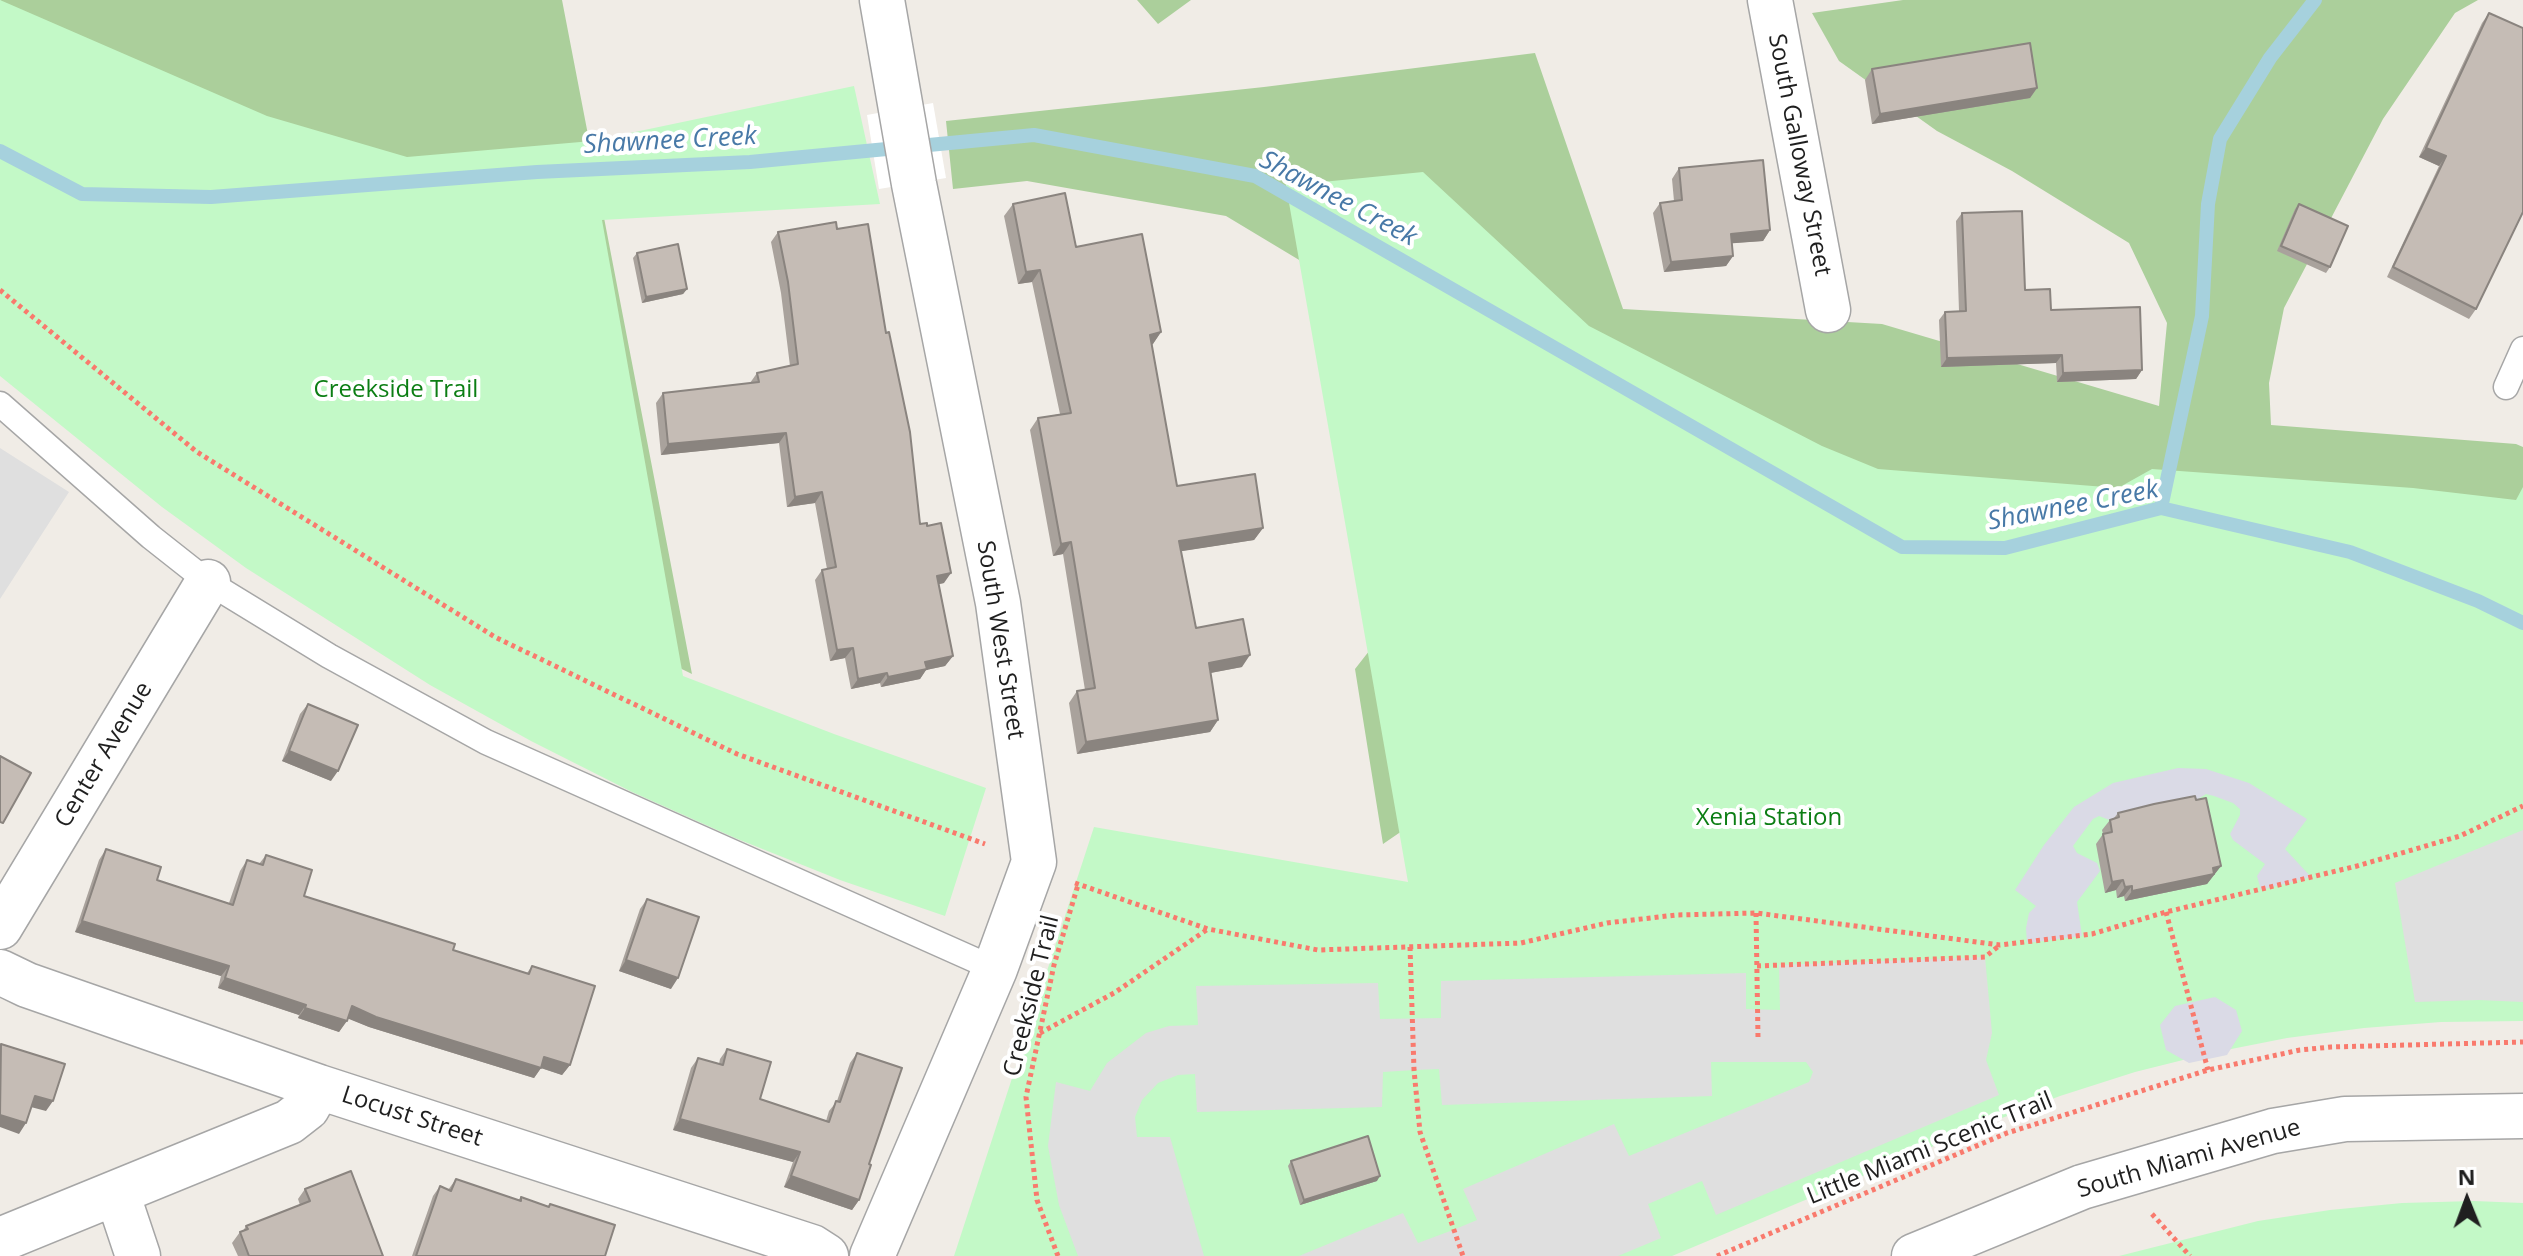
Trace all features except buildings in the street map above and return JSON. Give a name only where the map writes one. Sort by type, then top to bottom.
[{"type":"street","name":"South West Street","points":[[872,1256],[995,969],[1034,862],[998,603],[914,184],[882,0]]},
{"type":"street","name":"South Galloway Street","points":[[1770,0],[1828,310]]},
{"type":"street","name":"Center Avenue","points":[[0,927],[208,582]]},
{"type":"street","name":"Locust Street","points":[[0,972],[27,985],[319,1087],[797,1242],[826,1256]]},
{"type":"street","points":[[0,1240],[289,1122],[307,1108],[319,1087]]},
{"type":"street","name":"South Miami Avenue","points":[[1914,1256],[2082,1187],[2273,1131],[2345,1119],[2523,1116]]},
{"type":"street","points":[[117,1193],[138,1256]]},
{"type":"lane","points":[[2506,387],[2523,349]]},
{"type":"lane","points":[[0,404],[151,537],[208,582],[329,656],[486,742],[995,969]]},
{"type":"path","points":[[0,290],[197,452],[495,637],[737,754],[1034,862],[1078,885],[1208,929],[1318,950],[1521,943],[1607,923],[1676,915],[1756,913],[2000,945],[2092,934],[2166,912],[2357,866],[2460,836],[2523,806]]},
{"type":"path","name":"Creekside Trail","points":[[1058,1256],[1037,1200],[1026,1097],[1054,965],[1078,885]]},
{"type":"path","points":[[2166,912],[2208,1070]]},
{"type":"path","points":[[1756,913],[1758,1038]]},
{"type":"path","points":[[1039,1034],[1114,993],[1208,929]]},
{"type":"path","points":[[1757,966],[1985,957],[2000,945]]},
{"type":"path","points":[[1410,947],[1414,1070],[1420,1132],[1463,1256]]},
{"type":"path","name":"Little Miami Scenic Trail","points":[[1717,1256],[2007,1133],[2208,1070],[2300,1050],[2357,1045],[2523,1042]]},
{"type":"green space","points":[[0,0],[562,0],[692,674],[298,483]]},
{"type":"green space","name":"Creekside Trail","points":[[0,0],[267,116],[407,157],[592,141],[854,86],[880,204],[602,220],[683,676],[986,788],[945,916],[840,880],[632,792],[430,685],[246,568],[162,507],[0,376]]},
{"type":"green space","points":[[1137,0],[1191,0],[1158,24]]},
{"type":"green space","points":[[1903,0],[2478,0],[2455,13],[2383,119],[2284,308],[2269,383],[2271,425],[2523,447],[2523,755],[1542,735],[1383,844],[1355,669],[1496,489],[1532,400],[1226,216],[1027,181],[953,189],[946,121],[1264,87],[1535,53],[1623,309],[1882,324],[2159,406],[2167,323],[2129,243],[2012,171],[1937,131],[1839,61],[1812,13]]},
{"type":"green space","name":"Xenia Station","points":[[1423,172],[1589,326],[1822,446],[1878,469],[2118,488],[2152,469],[2413,488],[2516,500],[2523,487],[2523,1021],[2441,1022],[2287,1038],[2135,1072],[1986,1124],[1672,1256],[954,1256],[1094,827],[1408,882],[1285,180],[1312,183]]},
{"type":"green space","points":[[2402,1203],[2523,1203],[2523,1256],[2119,1256],[2258,1221]]},
{"type":"shaded area","points":[[0,448],[69,492],[0,599]]},
{"type":"shaded area","points":[[2178,768],[2206,769],[2249,783],[2307,819],[2285,849],[2311,877],[2261,890],[2257,876],[2265,864],[2233,840],[2230,834],[2240,809],[2214,796],[2206,794],[2187,806],[2112,821],[2099,816],[2093,819],[2073,846],[2077,853],[2097,863],[2100,871],[2077,902],[2082,936],[2027,943],[2029,913],[2036,906],[2015,890],[2044,845],[2074,807],[2113,783]]},
{"type":"shaded area","points":[[2523,830],[2523,1002],[2415,1002],[2395,883]]},
{"type":"shaded area","points":[[1985,957],[1992,1033],[1986,1060],[1999,1095],[1716,1215],[1702,1181],[1648,1204],[1661,1238],[1618,1256],[1299,1256],[1403,1213],[1418,1243],[1453,1230],[1477,1220],[1463,1189],[1614,1124],[1629,1156],[1809,1082],[1813,1072],[1806,1062],[1711,1062],[1712,1096],[1442,1105],[1439,1069],[1383,1072],[1382,1107],[1197,1112],[1195,1074],[1178,1075],[1158,1083],[1142,1100],[1135,1117],[1137,1137],[1170,1137],[1204,1256],[1078,1256],[1059,1205],[1048,1146],[1056,1082],[1090,1091],[1107,1063],[1146,1033],[1169,1026],[1198,1025],[1196,986],[1378,983],[1380,1019],[1441,1018],[1441,981],[1746,973],[1746,1009],[1780,1010],[1779,965]]},
{"type":"shaded area","points":[[2215,997],[2236,1010],[2242,1031],[2227,1055],[2189,1063],[2166,1050],[2160,1025],[2175,1006]]},
{"type":"pier","points":[[933,103],[946,178],[879,189],[867,115]]},
{"type":"waterway","points":[[2161,508],[2202,316],[2208,204],[2220,139],[2270,58],[2315,0]]},
{"type":"waterway","name":"Shawnee Creek","points":[[0,151],[82,194],[211,197],[537,172],[750,162],[1034,135],[1255,176],[1902,547],[2005,548],[2161,508],[2350,552],[2478,601],[2523,623]]}]
